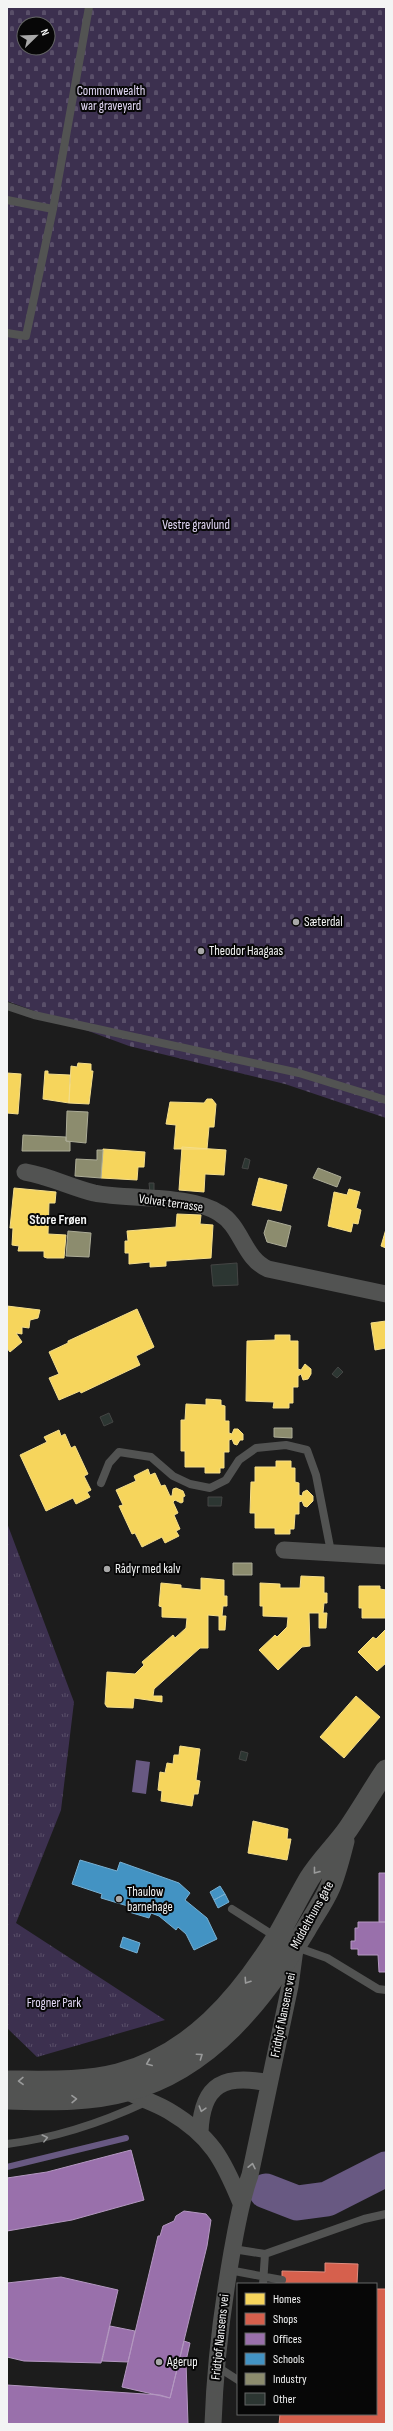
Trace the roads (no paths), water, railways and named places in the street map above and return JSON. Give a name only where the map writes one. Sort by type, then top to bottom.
[{"type":"street","name":"Volvat terrasse","points":[[25,1172],[94,1193],[194,1204],[211,1208],[220,1213],[230,1223],[252,1258],[259,1265],[268,1269],[386,1294]]},
{"type":"street","points":[[284,1550],[386,1556]]},
{"type":"street","name":"Middelthuns gate","points":[[7,2081],[79,2080],[118,2074],[154,2061],[197,2034],[219,2015],[286,1942],[330,1887],[348,1829],[383,1780]]},
{"type":"street","name":"Middelthuns gate","points":[[7,2099],[90,2099],[127,2091],[162,2079],[214,2045],[255,2004],[286,1942]]},
{"type":"street","name":"Fridtjof Nansens vei","points":[[213,2424],[215,2365],[222,2306],[241,2203],[250,2175],[290,1986],[286,1942]]},
{"type":"street","points":[[200,2132],[201,2112],[206,2100],[216,2088],[225,2082],[247,2079],[269,2083]]},
{"type":"street","points":[[127,2091],[146,2102],[168,2110],[200,2132],[213,2148],[230,2176],[241,2203]]},
{"type":"lane","points":[[7,333],[26,336],[53,209],[89,7]]},
{"type":"lane","points":[[7,200],[53,209]]},
{"type":"lane","points":[[7,1006],[34,1015],[299,1073],[386,1100]]},
{"type":"lane","points":[[101,1483],[109,1463],[119,1452],[151,1458],[172,1476],[190,1484],[210,1488],[226,1480],[239,1460],[256,1448],[286,1445],[307,1450],[316,1475],[331,1552]]},
{"type":"lane","points":[[232,1909],[286,1942],[327,1958],[378,1989],[386,1990]]},
{"type":"lane","points":[[7,2144],[44,2139],[99,2122],[146,2102]]},
{"type":"lane","points":[[233,2248],[265,2254],[364,2219],[386,2214]]},
{"type":"lane","points":[[263,2281],[265,2254]]},
{"type":"lane","points":[[229,2270],[263,2281],[282,2280]]},
{"type":"lane","points":[[215,2365],[237,2379]]},
{"type":"waterway","points":[[7,2167],[126,2138]]},
{"type":"waterway","points":[[266,2191],[297,2203],[327,2199],[386,2169]]},
{"type":"place","name":"Sæterdal","points":[[296,922]]},
{"type":"place","name":"Theodor Haagaas","points":[[201,951]]},
{"type":"place","name":"Rådyr med kalv","points":[[107,1569]]},
{"type":"place","name":"Thaulow barnehage","points":[[119,1899]]},
{"type":"place","name":"Agerup","points":[[159,2362]]},
{"type":"district","name":"Store Frøen","points":[[58,1219]]},
{"type":"park label","name":"Commonwealth war graveyard","points":[[111,98]]},
{"type":"park label","name":"Vestre gravlund","points":[[196,525]]},
{"type":"park label","name":"Frogner Park","points":[[54,2003]]}]
